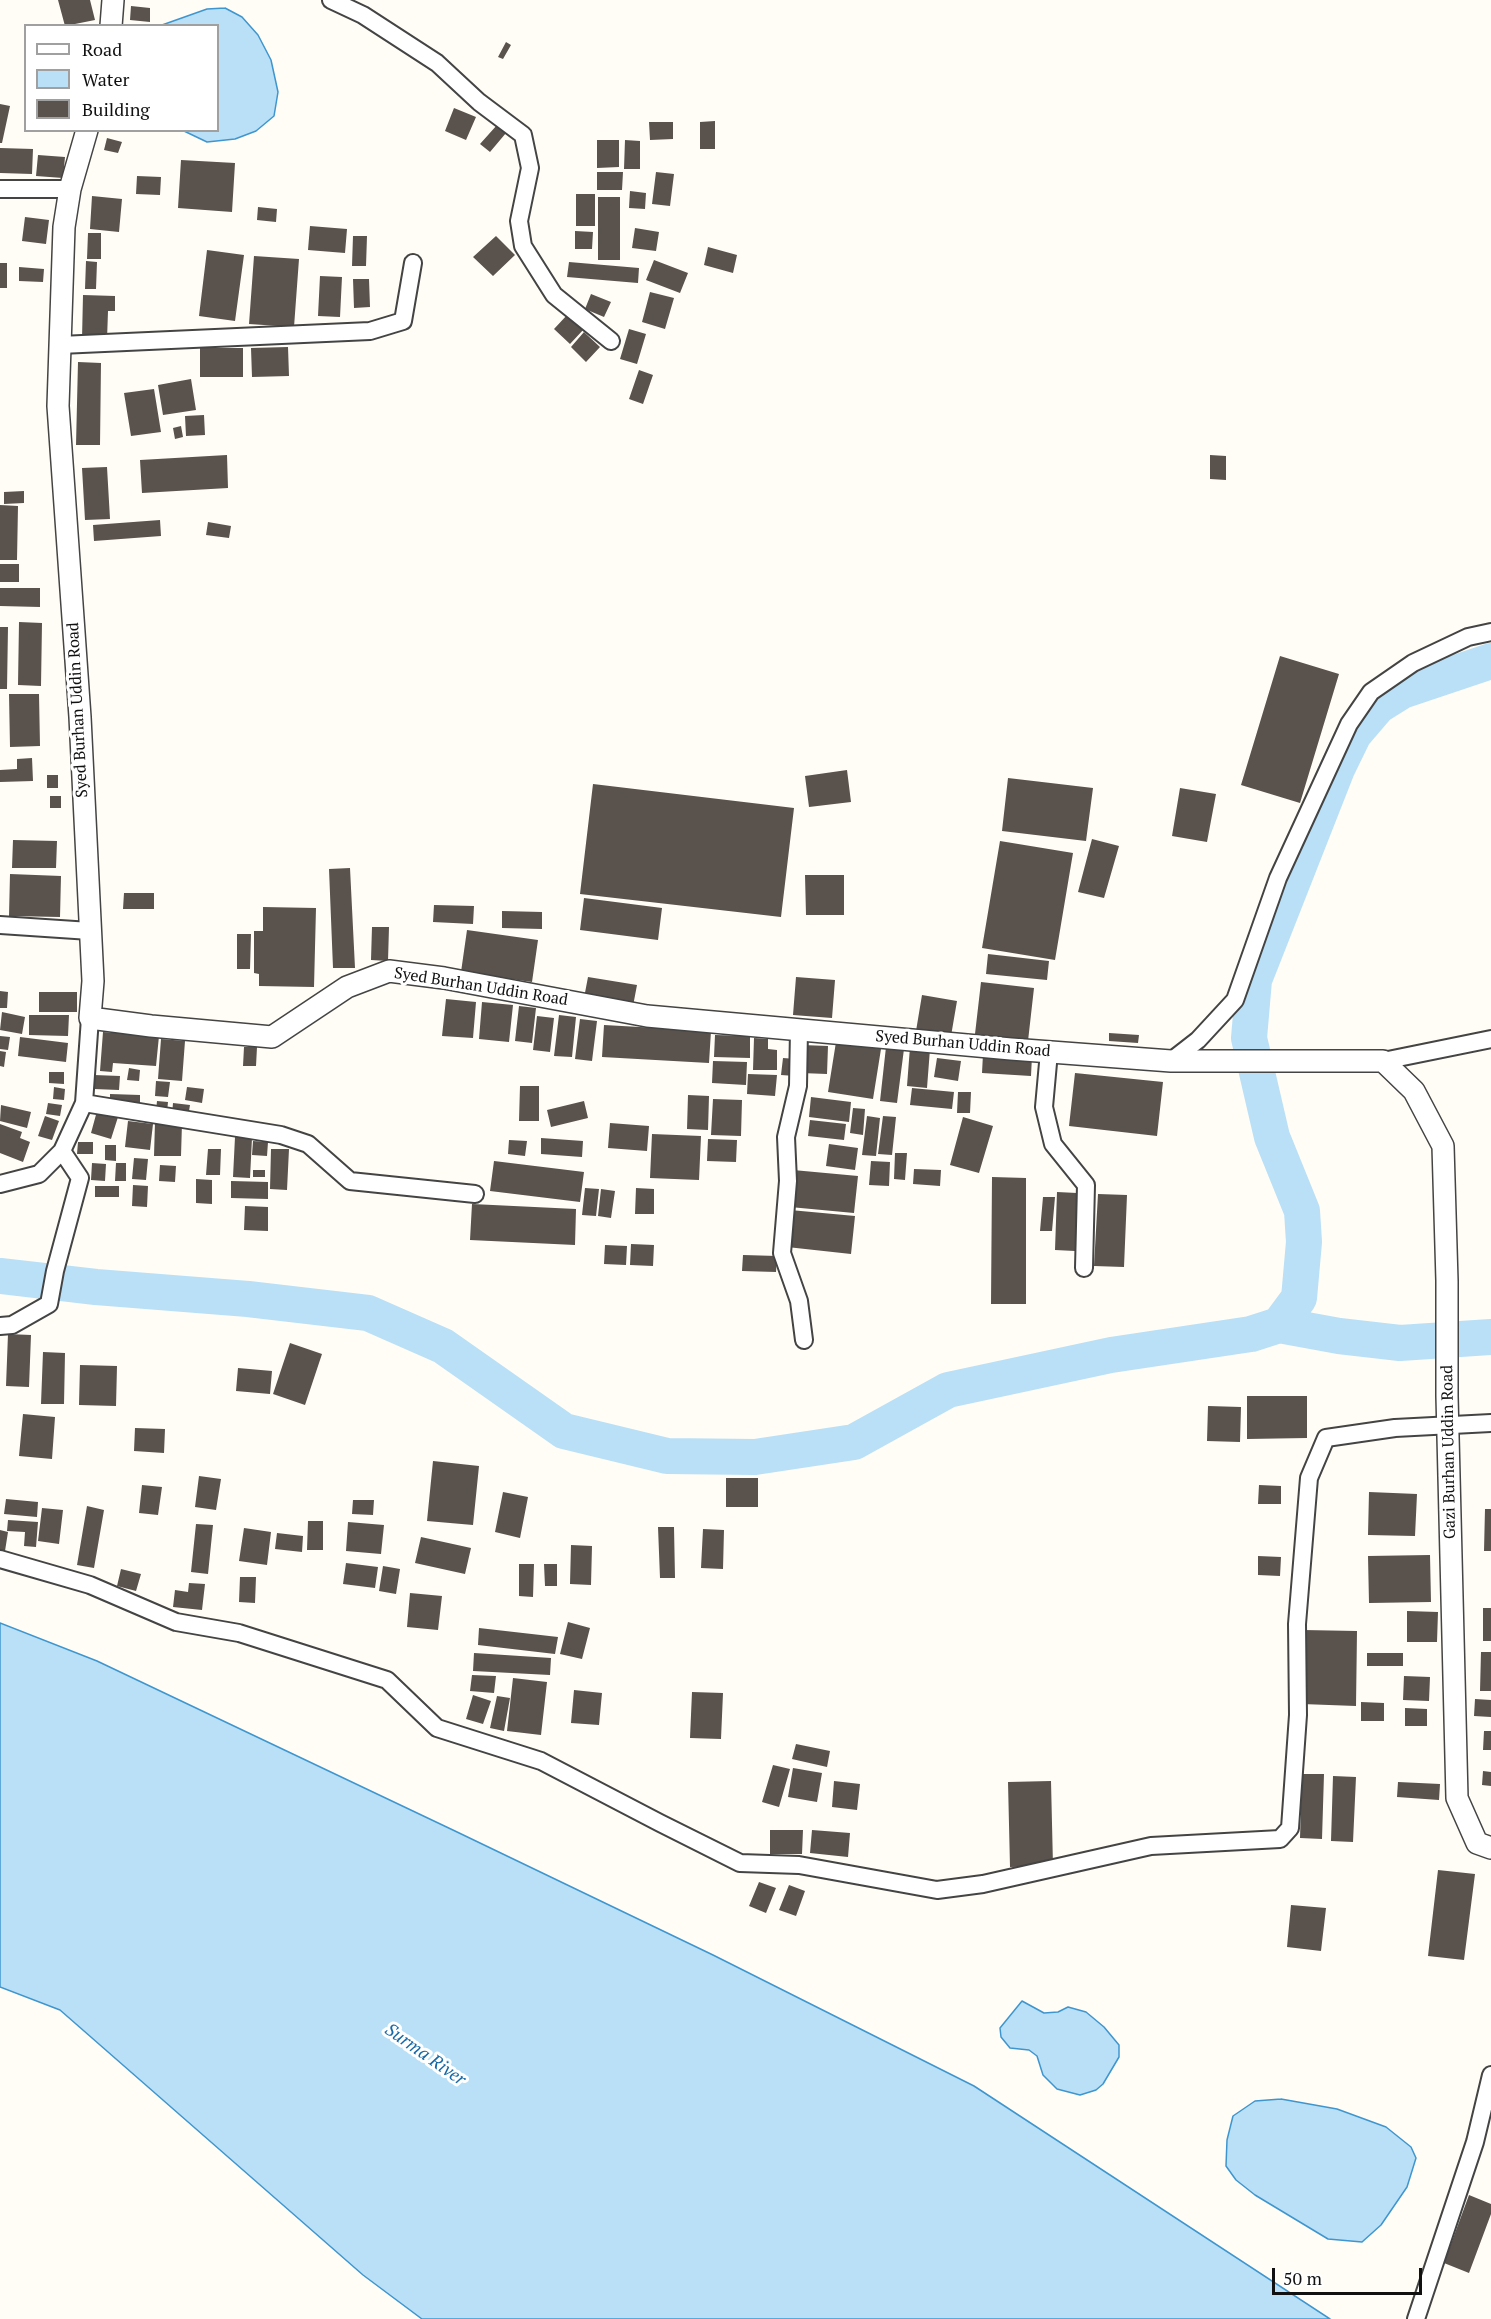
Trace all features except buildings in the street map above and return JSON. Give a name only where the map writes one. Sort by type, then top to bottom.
[{"type":"street","points":[[111,24],[113,0]]},
{"type":"street","points":[[332,0],[363,15],[437,63],[479,102],[523,135],[530,168],[519,221],[523,246],[554,295],[611,341]]},
{"type":"street","name":"Syed Burhan Uddin Road","points":[[86,132],[70,189],[64,227],[58,406],[80,717],[93,981],[90,1018],[272,1037],[347,987],[389,971],[444,978],[647,1016],[799,1030],[1179,1061],[1383,1061]]},
{"type":"street","points":[[0,189],[70,189]]},
{"type":"street","points":[[60,345],[370,332],[403,321],[413,263]]},
{"type":"street","points":[[1179,1061],[1235,1000],[1278,878],[1349,724],[1371,692],[1413,663],[1468,637],[1491,632]]},
{"type":"street","points":[[0,925],[90,931]]},
{"type":"street","points":[[0,1184],[39,1174],[62,1151],[84,1103],[90,1018]]},
{"type":"street","points":[[799,1030],[798,1086],[786,1137],[788,1181],[782,1253],[799,1301],[804,1340]]},
{"type":"street","points":[[1383,1061],[1491,1039]]},
{"type":"street","points":[[1049,1052],[1044,1107],[1053,1144],[1086,1185],[1084,1268]]},
{"type":"street","name":"Gazi Burhan Uddin Road","points":[[1383,1061],[1414,1091],[1443,1146],[1447,1281],[1447,1424],[1457,1798],[1477,1843],[1491,1848]]},
{"type":"street","points":[[84,1103],[290,1138],[308,1144],[350,1181],[475,1194]]},
{"type":"street","points":[[0,1326],[12,1325],[49,1304],[55,1271],[80,1178],[62,1151]]},
{"type":"street","points":[[0,1559],[90,1585],[176,1622],[239,1633],[387,1680],[437,1728],[541,1761],[741,1863],[799,1865],[937,1890],[983,1884],[1151,1846],[1280,1839],[1290,1828],[1298,1715],[1297,1624],[1309,1478],[1326,1438],[1395,1428],[1491,1423]]},
{"type":"street","points":[[1416,2319],[1475,2142],[1491,2076]]},
{"type":"water","points":[[225,8],[242,17],[258,35],[271,60],[278,92],[274,116],[256,131],[235,139],[207,142],[186,132],[219,132],[219,24],[165,24],[207,9]]},
{"type":"water","name":"Surma River","points":[[0,1623],[97,1661],[455,1831],[713,1955],[974,2086],[1330,2319],[422,2319],[363,2275],[60,2010],[0,1987]]},
{"type":"water","points":[[1022,2001],[1044,2013],[1058,2012],[1068,2007],[1086,2012],[1104,2027],[1119,2045],[1119,2057],[1103,2084],[1096,2090],[1080,2095],[1057,2089],[1043,2075],[1037,2056],[1029,2050],[1010,2048],[1001,2037],[1000,2028]]},
{"type":"water","points":[[1281,2099],[1337,2109],[1386,2127],[1411,2147],[1416,2158],[1407,2187],[1381,2225],[1362,2242],[1328,2239],[1255,2195],[1236,2180],[1226,2166],[1227,2140],[1233,2116],[1255,2101]]},
{"type":"waterway","points":[[0,1276],[96,1287],[248,1299],[368,1313],[443,1346],[564,1431],[667,1456],[755,1457],[854,1442],[948,1390],[1111,1355],[1251,1334],[1279,1325],[1299,1298],[1304,1242],[1302,1211],[1272,1137],[1249,1038],[1254,980],[1337,769],[1354,734],[1378,706],[1402,691],[1491,661]]},
{"type":"waterway","points":[[1279,1325],[1339,1336],[1400,1343],[1491,1337]]}]
